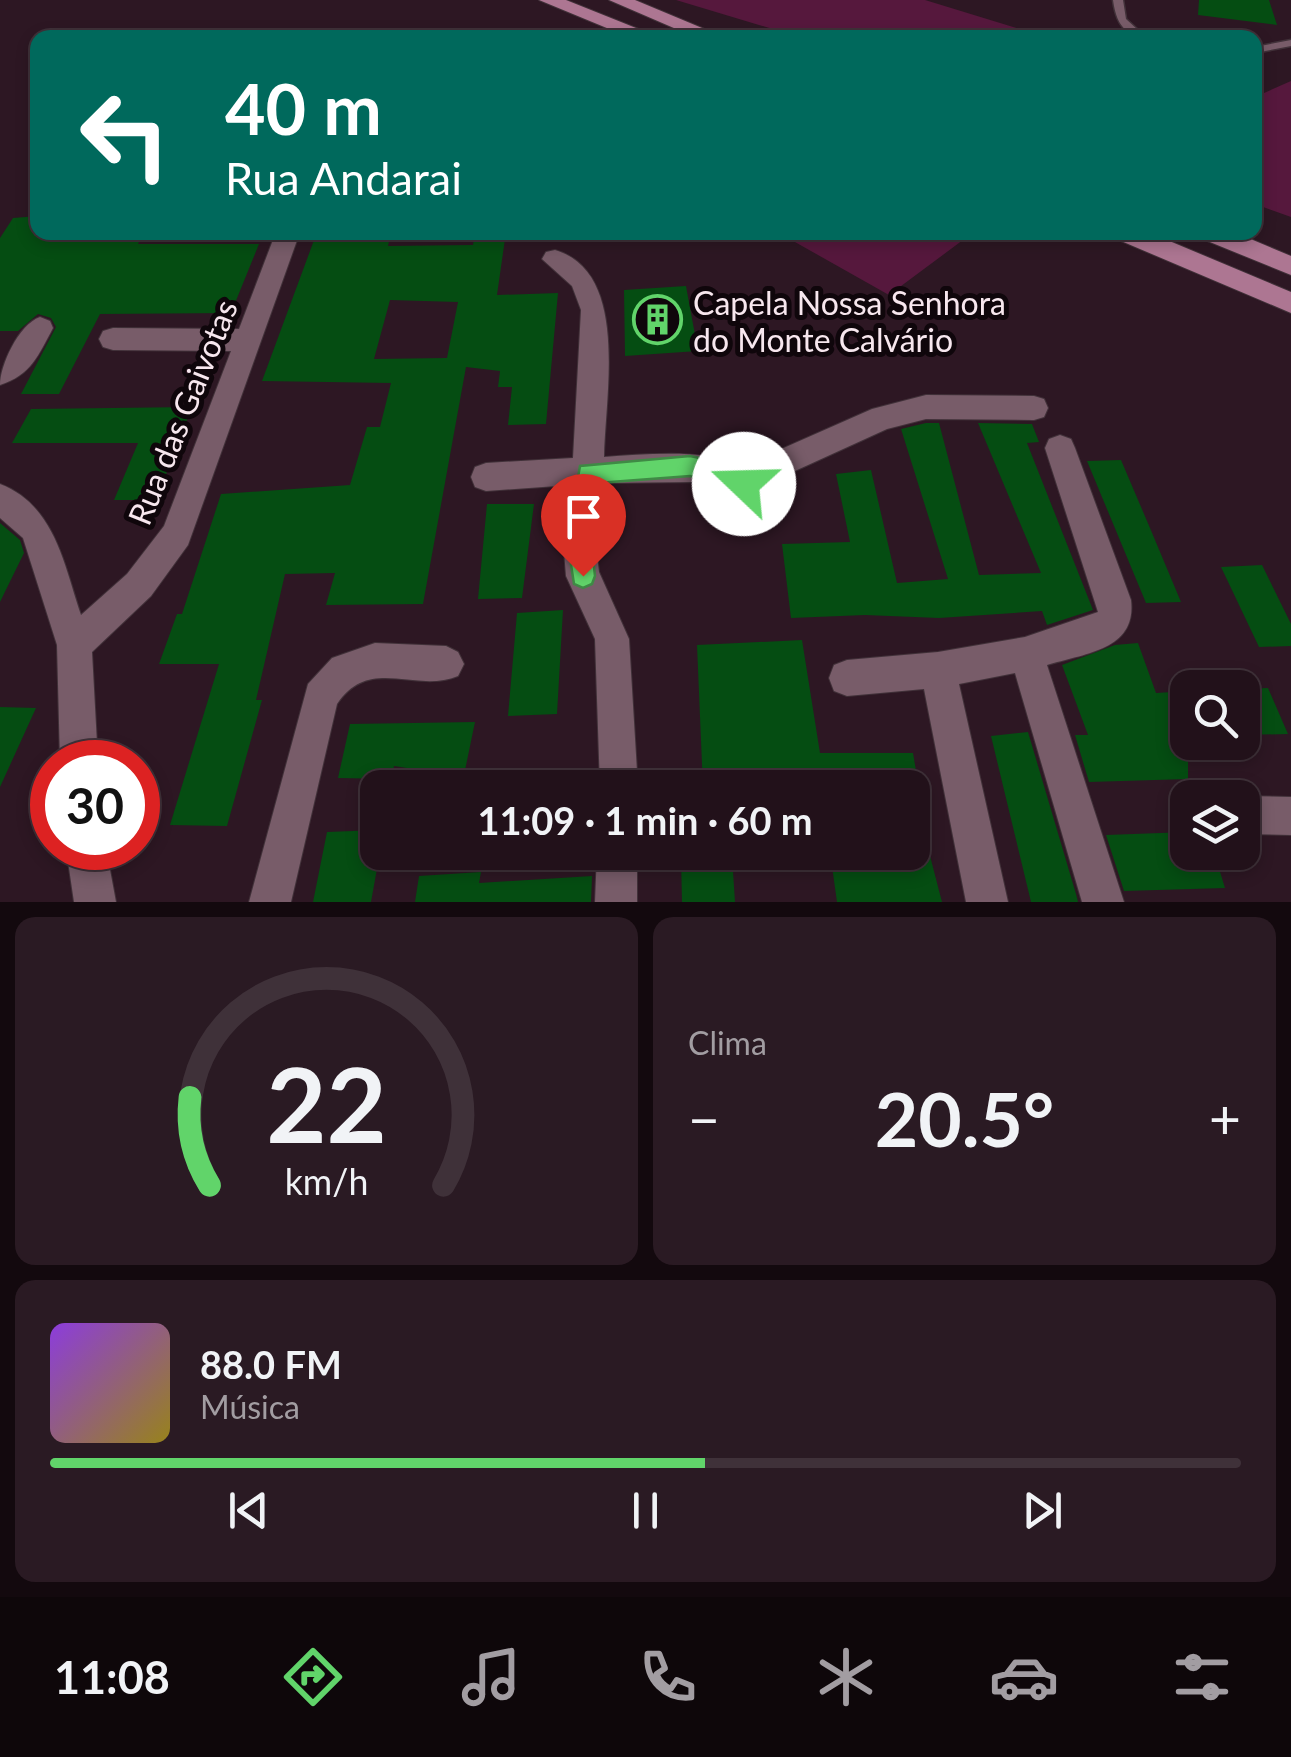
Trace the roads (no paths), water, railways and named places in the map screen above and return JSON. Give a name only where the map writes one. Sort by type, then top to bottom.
[{"type":"main road","points":[[548,0],[630,30]]},
{"type":"main road","points":[[618,0],[695,30]]},
{"type":"main road","points":[[1142,240],[1291,303]]},
{"type":"main road","points":[[1228,240],[1291,266]]},
{"type":"street","name":"Rua das Gaivotas","points":[[74,646],[139,585],[177,535],[285,240]]},
{"type":"street","points":[[555,258],[583,281],[594,310],[588,473],[579,539],[583,576],[599,603],[612,639],[618,770]]},
{"type":"street","points":[[0,374],[15,368],[40,328]]},
{"type":"street","points":[[112,338],[250,340]]},
{"type":"street","points":[[741,480],[882,418],[926,407],[1034,408]]},
{"type":"street","points":[[846,678],[938,670],[1025,654],[1101,632],[1116,619],[1114,600],[1060,448]]},
{"type":"street","points":[[486,477],[690,466],[724,470],[741,480],[751,518]]},
{"type":"street","points":[[0,498],[36,528],[74,646],[78,740]]},
{"type":"street","points":[[1025,654],[1046,710],[1102,902]]},
{"type":"street","points":[[270,902],[320,697],[330,679],[344,666],[446,664]]},
{"type":"street","points":[[938,670],[987,902]]},
{"type":"street","points":[[1260,815],[1291,816]]},
{"type":"street","points":[[90,870],[95,902]]},
{"type":"street","points":[[616,902],[617,870]]},
{"type":"lane","points":[[1118,0],[1121,20],[1133,30]]},
{"type":"lane","points":[[1262,49],[1291,43]]},
{"type":"place","name":"Capela Nossa Senhora do Monte Calvário","points":[[658,320]]}]
